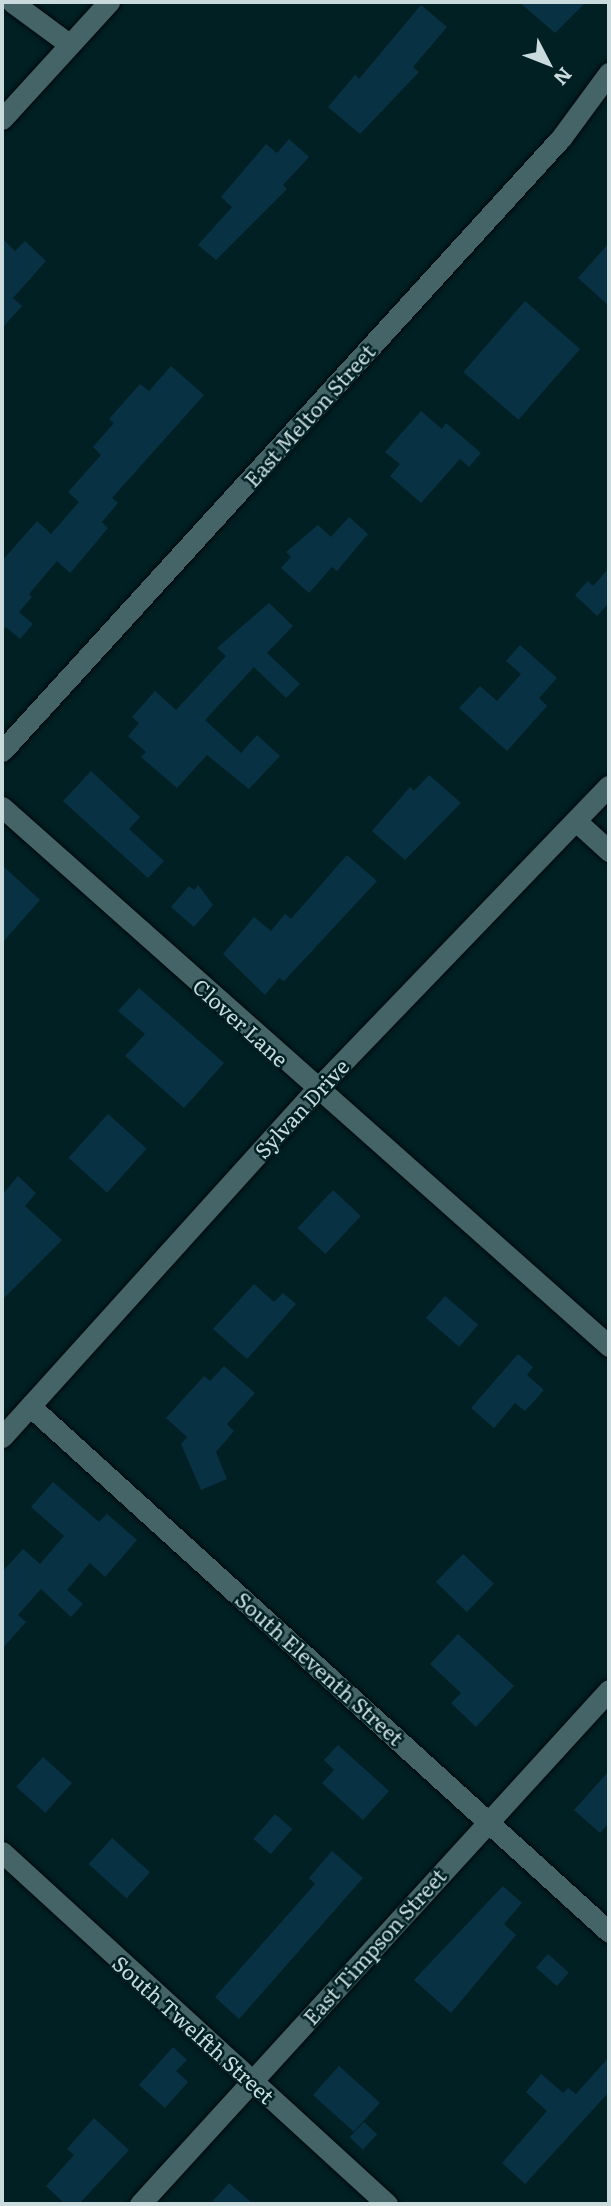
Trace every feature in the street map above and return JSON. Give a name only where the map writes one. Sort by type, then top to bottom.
[{"type":"street","points":[[12,2],[69,44]]},
{"type":"street","points":[[2,118],[109,2]]},
{"type":"street","name":"East Melton Street","points":[[2,751],[557,143],[609,73]]},
{"type":"street","name":"Sylvan Drive","points":[[2,1437],[316,1090],[609,786]]},
{"type":"street","name":"Clover Lane","points":[[2,807],[316,1090],[609,1346]]},
{"type":"street","points":[[576,821],[609,851]]},
{"type":"street","name":"South Eleventh Street","points":[[30,1406],[609,1932]]},
{"type":"street","name":"East Timpson Street","points":[[140,2204],[609,1690]]},
{"type":"street","name":"South Twelfth Street","points":[[2,1852],[387,2204]]},
{"type":"building","points":[[519,2],[586,2],[555,33]]},
{"type":"building","points":[[421,5],[447,27],[413,67],[419,72],[360,134],[328,107],[355,75],[359,79]]},
{"type":"building","points":[[289,139],[309,157],[283,185],[287,189],[216,260],[198,245],[232,207],[221,197],[266,144],[277,153]]},
{"type":"building","points":[[2,238],[15,251],[25,241],[46,261],[13,298],[22,306],[2,328]]},
{"type":"building","points":[[609,243],[609,306],[578,278]]},
{"type":"building","points":[[525,301],[580,349],[518,420],[463,372]]},
{"type":"building","points":[[171,366],[204,395],[112,498],[118,503],[102,522],[108,528],[70,573],[57,561],[29,594],[32,597],[19,612],[33,624],[20,639],[6,627],[2,632],[2,561],[37,521],[51,534],[79,502],[68,492],[101,455],[93,447],[114,423],[109,419],[140,384],[149,391]]},
{"type":"building","points":[[421,411],[442,429],[446,423],[481,453],[469,467],[460,459],[421,503],[390,476],[400,464],[385,452]]},
{"type":"building","points":[[349,517],[368,534],[337,571],[332,567],[309,593],[281,568],[291,557],[286,552],[318,525],[331,537]]},
{"type":"building","points":[[609,568],[609,603],[597,616],[575,595],[588,581],[593,586]]},
{"type":"building","points":[[269,603],[293,626],[267,653],[300,684],[286,698],[254,667],[205,720],[241,753],[257,735],[280,756],[249,789],[207,755],[177,788],[141,757],[146,752],[128,736],[139,723],[132,717],[155,691],[176,710],[226,656],[217,648]]},
{"type":"building","points":[[520,645],[557,678],[539,698],[547,706],[507,751],[459,708],[480,686],[497,701],[521,674],[506,661]]},
{"type":"building","points":[[91,771],[140,817],[129,829],[164,861],[148,878],[63,801]]},
{"type":"building","points":[[429,775],[461,803],[405,860],[372,831],[410,787],[414,791]]},
{"type":"building","points":[[347,855],[377,881],[284,981],[279,978],[265,995],[223,954],[254,917],[271,931],[285,914],[291,919]]},
{"type":"building","points":[[2,865],[40,900],[2,943]]},
{"type":"building","points":[[198,885],[213,905],[194,927],[171,907],[189,886],[194,890]]},
{"type":"building","points":[[139,988],[224,1063],[184,1108],[125,1056],[145,1034],[118,1011]]},
{"type":"building","points":[[108,1114],[147,1149],[107,1193],[69,1158]]},
{"type":"building","points":[[18,1176],[36,1193],[25,1206],[62,1240],[2,1300],[2,1195]]},
{"type":"building","points":[[333,1190],[361,1216],[325,1254],[298,1228]]},
{"type":"building","points":[[254,1284],[274,1302],[283,1293],[296,1304],[247,1359],[213,1329]]},
{"type":"building","points":[[445,1296],[478,1325],[459,1347],[426,1318]]},
{"type":"building","points":[[518,1354],[533,1367],[527,1375],[544,1390],[525,1411],[515,1403],[494,1428],[471,1408]]},
{"type":"building","points":[[224,1366],[255,1393],[227,1424],[234,1431],[216,1452],[227,1479],[201,1490],[181,1444],[187,1437],[166,1418],[204,1376],[210,1381]]},
{"type":"building","points":[[53,1482],[99,1522],[107,1514],[137,1540],[105,1577],[90,1563],[67,1590],[83,1604],[71,1617],[41,1589],[18,1615],[26,1622],[2,1649],[2,1572],[23,1549],[40,1564],[64,1536],[31,1507]]},
{"type":"building","points":[[463,1554],[494,1584],[467,1612],[436,1582]]},
{"type":"building","points":[[458,1634],[514,1686],[476,1727],[451,1703],[461,1693],[430,1664]]},
{"type":"building","points":[[338,1745],[389,1791],[363,1820],[322,1783],[334,1770],[324,1760]]},
{"type":"building","points":[[43,1757],[72,1783],[45,1813],[16,1787]]},
{"type":"building","points":[[609,1771],[609,1823],[600,1833],[574,1810]]},
{"type":"building","points":[[275,1814],[292,1829],[271,1854],[253,1839]]},
{"type":"building","points":[[112,1838],[150,1872],[126,1898],[89,1864]]},
{"type":"building","points":[[332,1851],[363,1878],[239,2019],[215,1997],[315,1884],[309,1878]]},
{"type":"building","points":[[503,1886],[522,1903],[504,1924],[516,1935],[451,2013],[414,1980]]},
{"type":"building","points":[[548,1954],[569,1973],[557,1986],[536,1967]]},
{"type":"building","points":[[173,2047],[187,2060],[176,2071],[188,2082],[165,2108],[139,2085]]},
{"type":"building","points":[[609,2057],[609,2092],[525,2184],[502,2163],[547,2111],[526,2092],[541,2074],[563,2093],[568,2088],[576,2094]]},
{"type":"building","points":[[339,2066],[380,2103],[354,2132],[313,2095]]},
{"type":"building","points":[[94,2118],[129,2150],[79,2204],[65,2204],[46,2186],[74,2155],[67,2149]]},
{"type":"building","points":[[364,2122],[377,2134],[363,2150],[350,2137]]},
{"type":"building","points":[[229,2183],[253,2204],[210,2204]]}]
